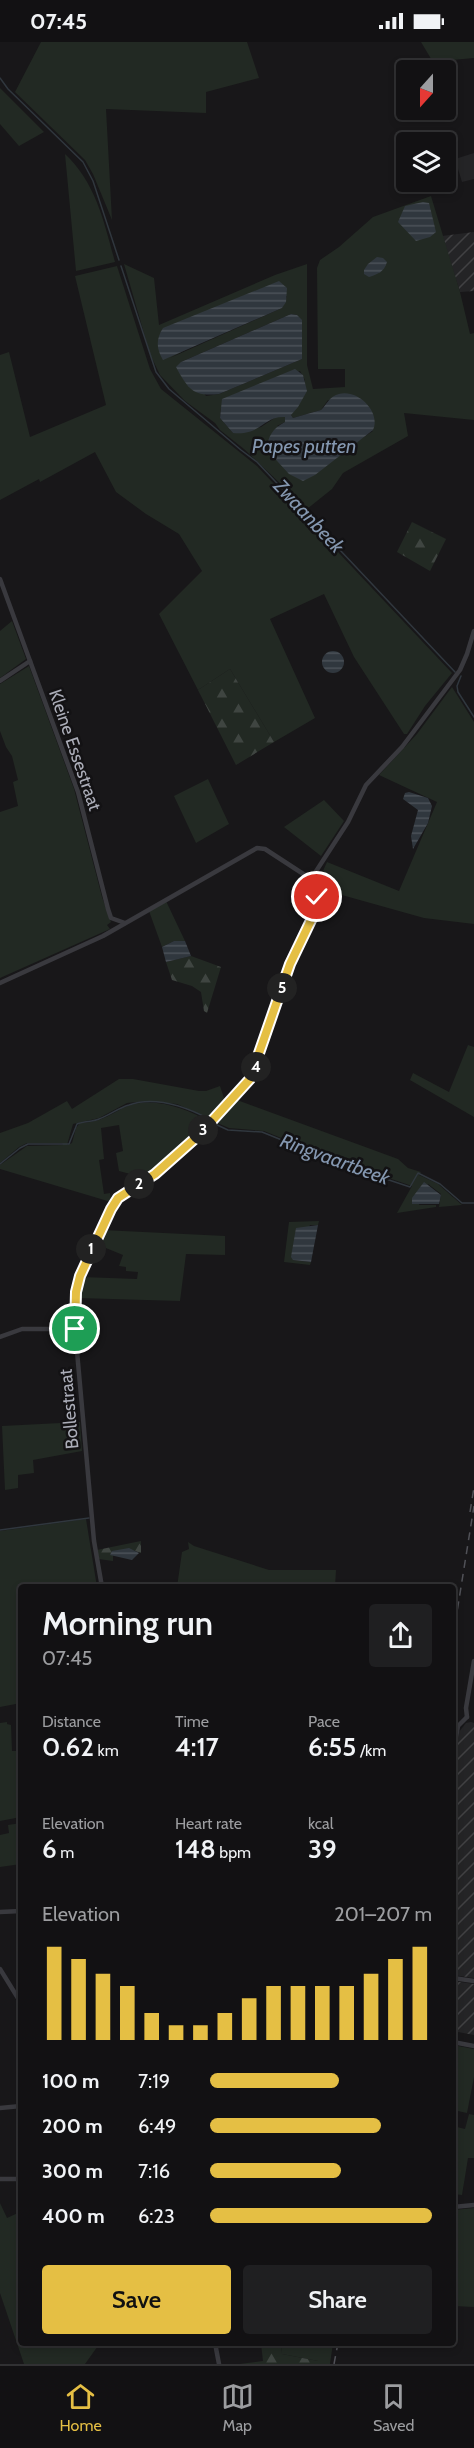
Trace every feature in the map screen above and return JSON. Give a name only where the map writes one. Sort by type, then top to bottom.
[{"type":"street","name":"Kleine Essestraat","points":[[0,579],[78,792],[111,918],[125,923]]},
{"type":"street","points":[[0,983],[68,953],[257,848],[265,849],[311,879],[348,822],[366,785],[402,747],[460,670],[474,631]]},
{"type":"street","points":[[0,681],[30,662]]},
{"type":"street","name":"Bollestraat","points":[[101,1584],[94,1541],[75,1329],[76,1292],[80,1276],[118,1198],[155,1174],[200,1134],[254,1071],[290,964],[315,912],[317,897],[311,879]]},
{"type":"street","points":[[0,1337],[22,1329],[75,1329]]},
{"type":"street","points":[[467,1717],[466,1708],[474,1661]]},
{"type":"street","points":[[467,1717],[474,1719]]},
{"type":"street","points":[[456,1737],[458,1726],[467,1717]]},
{"type":"street","points":[[0,1912],[18,1911]]},
{"type":"street","points":[[0,1969],[18,1998]]},
{"type":"street","points":[[456,1978],[474,1981]]},
{"type":"street","points":[[456,2043],[474,2046]]},
{"type":"street","points":[[1,2107],[18,2106]]},
{"type":"street","points":[[0,2180],[18,2179]]},
{"type":"street","points":[[456,2207],[474,2205]]},
{"type":"street","points":[[216,2346],[219,2364]]},
{"type":"shaded area","points":[[474,153],[474,179],[462,182],[456,159]]},
{"type":"shaded area","points":[[474,232],[474,291],[460,292],[442,236]]},
{"type":"shaded area","points":[[466,1723],[474,1723],[474,1978],[456,1975],[456,1751],[459,1732]]},
{"type":"shaded area","points":[[456,1981],[474,1984],[474,2035],[456,2032]]},
{"type":"green space","points":[[41,42],[247,42],[259,78],[206,92],[206,113],[106,109],[112,220],[85,160],[15,92]]},
{"type":"green space","points":[[421,42],[474,42],[474,58],[432,60]]},
{"type":"green space","points":[[0,88],[44,132],[19,146],[0,124]]},
{"type":"green space","points":[[65,154],[76,165],[92,190],[103,218],[115,262],[76,271]]},
{"type":"green space","points":[[431,196],[470,334],[474,333],[474,420],[404,413],[408,436],[343,473],[332,489],[307,509],[215,423],[185,401],[160,375],[150,354],[124,264],[154,278],[159,325],[275,275],[307,264],[307,365],[313,389],[345,387],[345,369],[318,369],[317,268],[320,260],[339,247],[373,217]],"holes":[[[287,296],[282,308],[170,358]],[[291,314],[297,315],[302,359],[219,394],[206,396],[181,362]],[[300,371],[305,380],[291,415],[293,418],[321,410],[328,400],[373,431],[356,442],[277,426],[285,422],[285,417],[276,417],[261,427],[233,433],[220,418],[221,408]]]},
{"type":"green space","points":[[117,266],[150,369],[161,389],[257,466],[452,673],[425,706],[407,734],[404,734],[354,657],[324,594],[270,619],[315,718],[274,742],[230,669],[198,690],[159,614],[202,571],[179,534],[116,492],[95,452],[40,482],[39,479],[0,500],[0,355],[9,352],[30,437],[106,405],[75,276]]},
{"type":"green space","points":[[412,522],[446,539],[430,571],[397,552]]},
{"type":"green space","points":[[12,621],[26,659],[0,678],[0,631]]},
{"type":"green space","points":[[29,666],[74,789],[102,897],[111,922],[107,925],[110,929],[0,978],[0,812],[18,806],[13,782],[18,780],[12,756],[0,731],[0,684]]},
{"type":"green space","points":[[230,669],[274,742],[236,765],[198,690]]},
{"type":"green space","points":[[452,687],[474,722],[474,924],[424,918],[324,890],[318,882],[327,862],[399,891],[437,802],[379,775],[417,734]]},
{"type":"green space","points":[[208,779],[229,824],[196,843],[174,796]]},
{"type":"green space","points":[[324,800],[344,821],[321,856],[284,827]]},
{"type":"green space","points":[[166,901],[185,941],[174,941],[162,947],[149,911]]},
{"type":"green space","points":[[191,956],[221,967],[207,1013],[204,1011],[201,992],[192,986],[172,980],[166,962]]},
{"type":"green space","points":[[468,1045],[474,1047],[474,1117],[410,1080],[413,1073],[449,1092]]},
{"type":"green space","points":[[119,1079],[133,1079],[199,1091],[220,1086],[225,1101],[211,1119],[177,1104],[146,1101],[127,1103],[99,1118],[73,1124],[67,1145],[72,1143],[76,1128],[80,1123],[98,1120],[134,1104],[167,1105],[209,1121],[145,1178],[119,1171],[116,1153],[123,1151],[119,1125],[101,1128],[104,1159],[99,1160],[104,1194],[110,1193],[111,1202],[0,1169],[0,1165],[27,1146],[63,1145],[62,1143],[27,1143],[0,1163],[0,1133],[28,1123],[67,1101],[72,1109]]},
{"type":"green space","points":[[237,1100],[398,1159],[408,1168],[421,1172],[419,1175],[438,1184],[462,1205],[439,1207],[441,1194],[428,1184],[419,1205],[436,1205],[436,1207],[397,1213],[412,1186],[341,1162],[264,1131],[229,1128],[215,1122]]},
{"type":"green space","points":[[319,1221],[318,1225],[310,1225],[293,1260],[311,1262],[310,1265],[284,1262],[289,1222]]},
{"type":"green space","points":[[102,1230],[225,1236],[225,1255],[186,1254],[180,1301],[78,1298],[82,1277],[137,1279],[138,1272],[126,1271],[126,1267],[119,1266],[123,1255],[96,1244]]},
{"type":"green space","points":[[80,1422],[82,1451],[33,1460],[34,1473],[18,1475],[18,1488],[5,1490],[2,1426]]},
{"type":"green space","points":[[86,1519],[97,1584],[18,1584],[18,1704],[0,1707],[0,1531]]},
{"type":"green space","points":[[141,1541],[141,1553],[132,1550],[113,1555],[113,1561],[99,1559],[97,1550]]},
{"type":"green space","points":[[188,1542],[194,1546],[269,1570],[336,1570],[335,1584],[177,1584],[182,1552],[189,1549]]},
{"type":"green space","points":[[7,1722],[11,1725],[12,1751],[18,1751],[18,1818],[0,1821],[0,1723]]},
{"type":"green space","points":[[18,1823],[18,1864],[0,1867],[0,1835],[9,1833],[8,1825]]},
{"type":"green space","points":[[456,2046],[474,2049],[474,2077],[467,2113],[456,2111]]},
{"type":"green space","points":[[469,2114],[474,2115],[474,2158],[468,2158],[462,2195],[456,2194],[456,2127],[465,2129]]},
{"type":"green space","points":[[0,2203],[7,2218],[18,2213],[18,2346],[98,2346],[85,2364],[24,2364],[0,2293]]},
{"type":"green space","points":[[474,2208],[474,2307],[456,2306],[456,2210]]},
{"type":"green space","points":[[261,2346],[281,2346],[282,2354],[318,2361],[318,2364],[240,2364],[263,2361]]},
{"type":"green space","points":[[281,2346],[333,2346],[330,2364],[318,2364],[318,2361],[282,2354]]},
{"type":"water","points":[[429,203],[436,232],[430,237],[416,241],[398,222],[405,206]]},
{"type":"water","points":[[377,257],[383,258],[387,262],[386,265],[380,272],[369,277],[364,274],[364,270]]},
{"type":"water","points":[[279,281],[287,288],[286,302],[282,308],[163,360],[158,344],[163,328]]},
{"type":"water","name":"Papes putten","points":[[291,314],[297,315],[302,320],[302,359],[219,394],[210,395],[192,390],[176,367],[181,362]]},
{"type":"water","name":"Papes putten","points":[[295,369],[303,375],[307,391],[291,415],[293,418],[321,410],[333,396],[347,393],[361,399],[366,404],[374,416],[375,423],[373,430],[315,475],[303,481],[289,474],[267,450],[272,433],[285,422],[285,417],[272,420],[250,432],[242,433],[233,433],[220,418],[222,399]]},
{"type":"water","points":[[333,651],[341,654],[344,662],[341,670],[333,673],[325,670],[322,662],[325,654]]},
{"type":"water","points":[[409,792],[428,798],[432,806],[428,823],[413,849],[411,836],[418,810],[403,799],[405,793]]},
{"type":"water","points":[[174,941],[185,941],[191,956],[166,962],[162,947]]},
{"type":"water","points":[[424,1182],[441,1195],[439,1204],[412,1204],[412,1198]]},
{"type":"water","points":[[318,1225],[311,1262],[293,1260],[291,1257],[296,1228]]},
{"type":"water","points":[[129,1548],[139,1553],[132,1560],[110,1555],[112,1551]]},
{"type":"waterway","name":"Zwaanbeek","points":[[0,78],[8,89],[83,162],[93,181],[119,260]]},
{"type":"waterway","name":"Zwaanbeek","points":[[121,266],[156,372],[169,389],[257,462],[455,672]]},
{"type":"waterway","name":"Zwaanbeek","points":[[461,676],[457,686],[458,692],[474,717]]},
{"type":"waterway","name":"Ringvaartbeek","points":[[0,1164],[28,1144],[69,1144],[77,1124],[96,1120],[125,1106],[160,1102],[190,1110],[209,1119]]},
{"type":"waterway","name":"Ringvaartbeek","points":[[215,1124],[228,1130],[262,1132],[341,1164],[410,1187],[418,1173],[440,1184],[462,1203],[474,1203]]},
{"type":"waterway","points":[[0,1530],[89,1518]]},
{"type":"railway","points":[[470,1512],[474,1487]]},
{"type":"railway","points":[[456,1618],[474,1506]]},
{"type":"railway","points":[[334,2364],[337,2346]]},
{"type":"route","points":[[75,1329],[76,1292],[80,1276],[85,1261],[118,1198],[155,1174],[177,1155],[200,1134],[250,1079],[261,1053],[290,964],[315,912],[317,897]]}]
